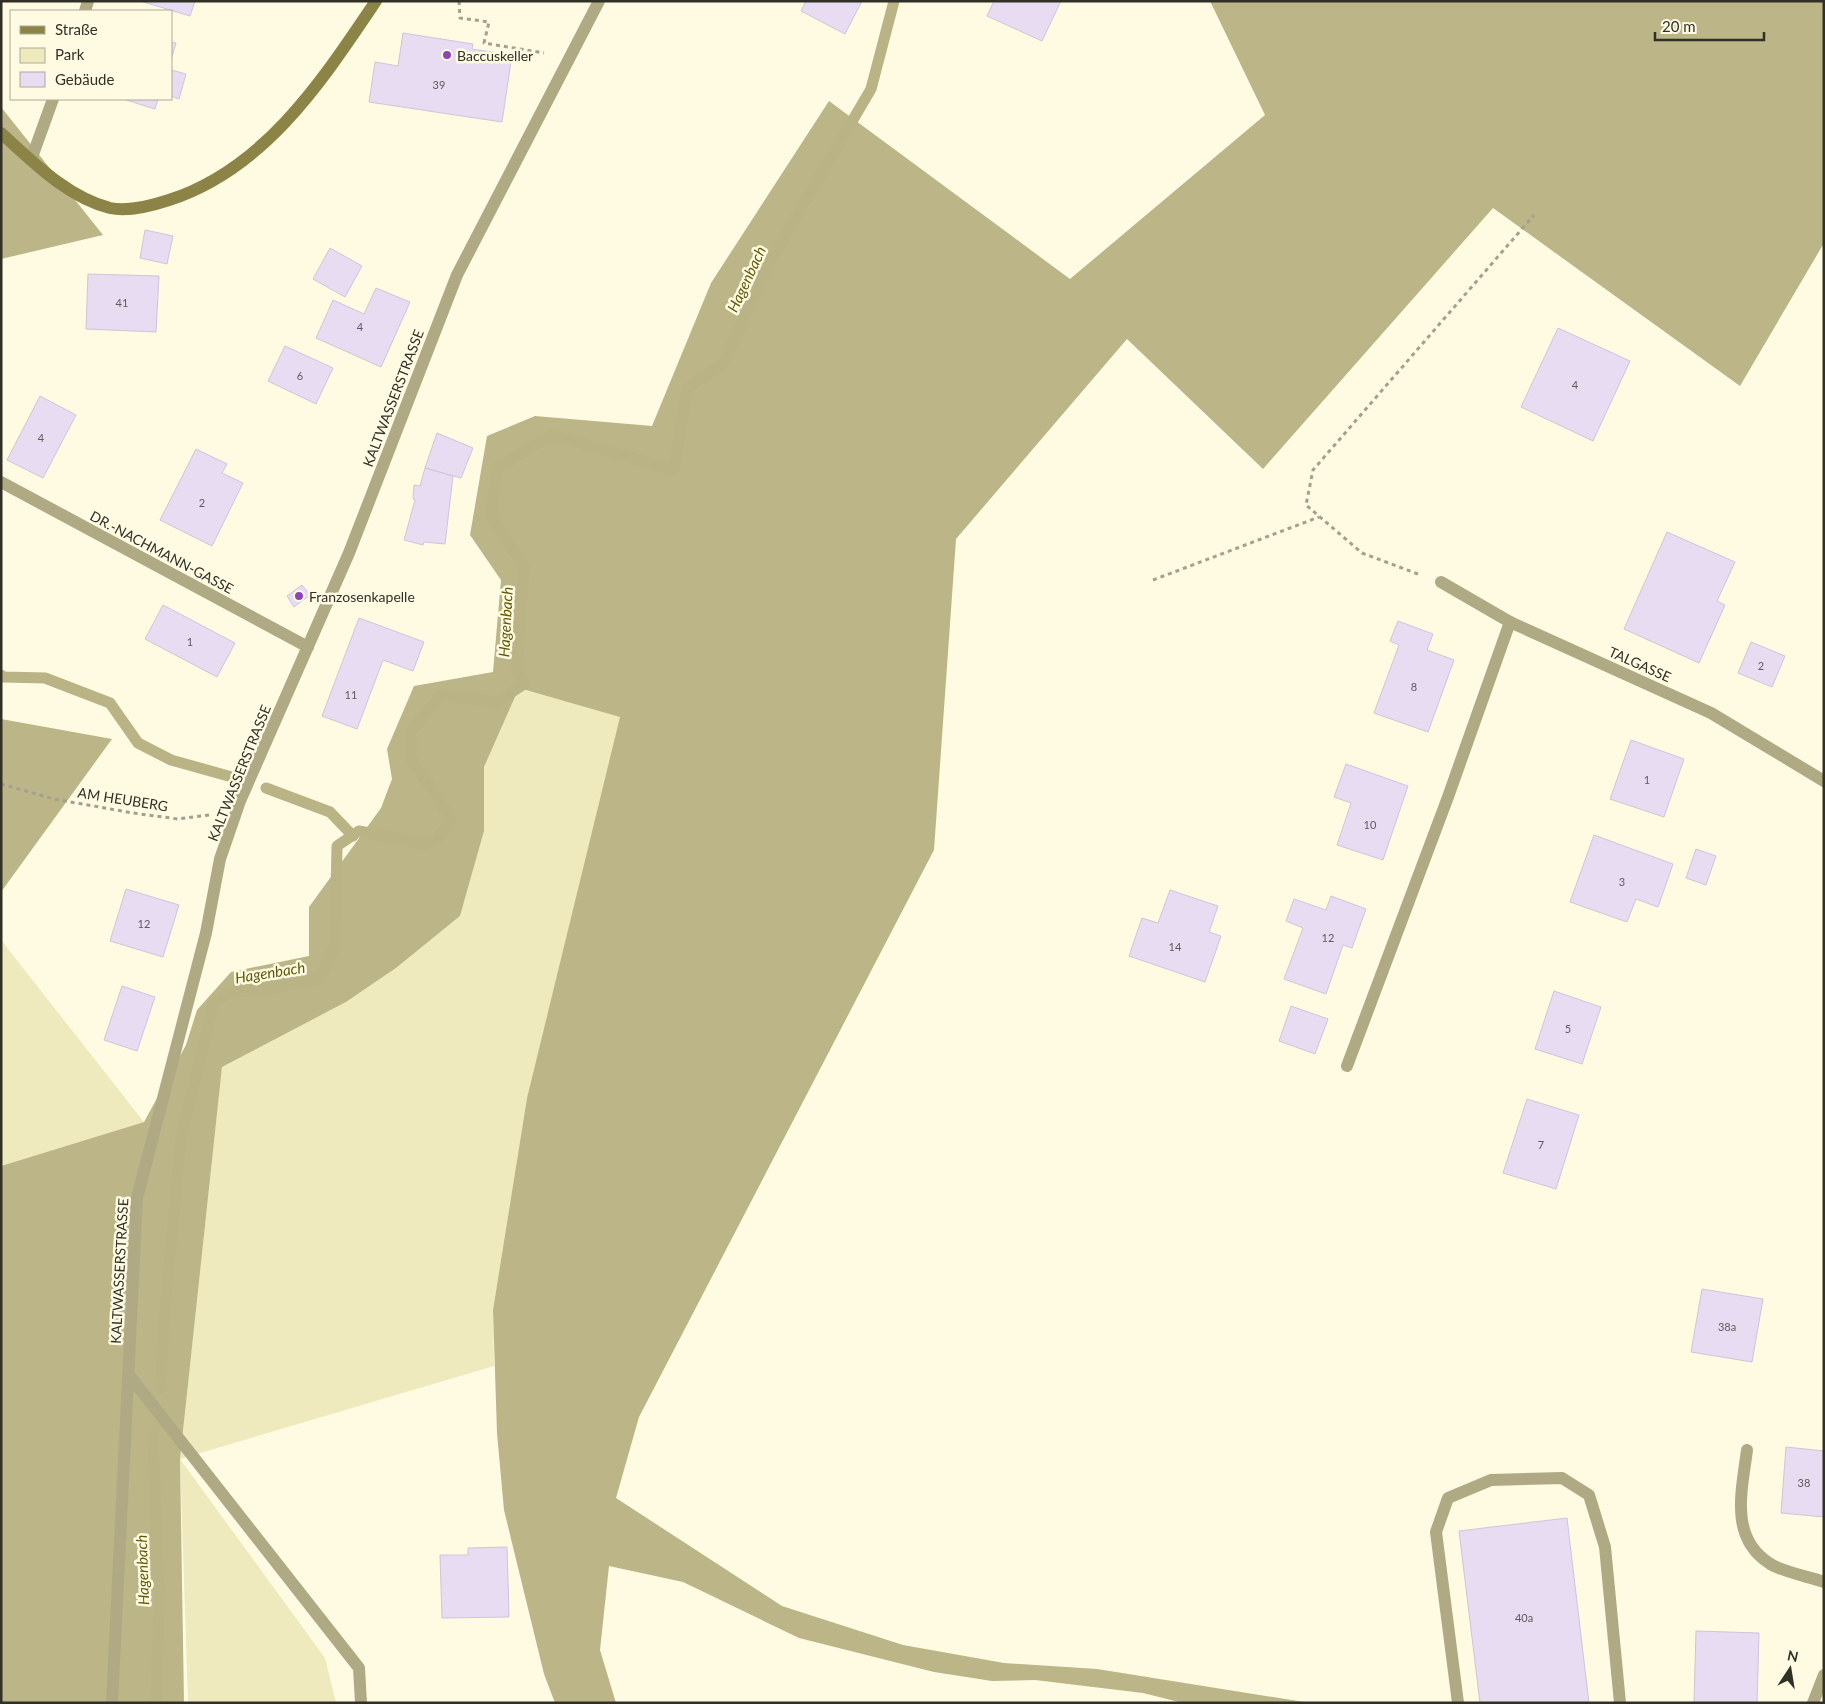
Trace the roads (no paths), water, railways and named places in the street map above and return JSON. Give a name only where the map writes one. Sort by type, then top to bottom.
[{"type":"street","points":[[1,133],[31,160],[71,191],[112,208],[150,206],[195,191],[212,183],[236,166],[282,127],[330,70],[376,1]]},
{"type":"street","name":"KALTWASSERSTRASSE","points":[[112,1703],[137,1198],[206,933],[220,859],[240,801],[349,553],[456,275],[599,1]]},
{"type":"street","points":[[31,160],[53,100]]},
{"type":"street","name":"DR.-NACHMANN-GASSE","points":[[1,482],[308,647]]},
{"type":"street","name":"TALGASSE","points":[[1441,582],[1510,622],[1712,713],[1824,781]]},
{"type":"street","points":[[1347,1066],[1448,797],[1510,622]]},
{"type":"street","points":[[129,1375],[359,1668],[362,1703]]},
{"type":"street","points":[[1747,1450],[1740,1508],[1746,1539],[1769,1564],[1824,1582]]},
{"type":"street","points":[[1458,1703],[1436,1532],[1448,1498],[1491,1480],[1562,1478],[1589,1495],[1605,1547],[1620,1703]]},
{"type":"street","points":[[1813,1703],[1824,1675]]},
{"type":"waterway","name":"Hagenbach","points":[[161,1388],[163,1331],[181,1139],[213,1005],[228,993],[275,988],[319,979],[335,945],[337,846],[359,831],[425,844],[438,838],[451,818],[411,759],[411,732],[441,695],[497,702],[524,684],[517,669],[524,567],[491,515],[497,468],[552,435],[674,470],[687,388],[723,364],[773,256],[871,89],[894,1]]},
{"type":"waterway","points":[[1,675],[4,677],[45,678],[110,703],[138,743],[171,760],[239,779]]},
{"type":"waterway","points":[[266,788],[330,812],[353,836]]},
{"type":"waterway","name":"Hagenbach","points":[[153,1436],[159,1603],[156,1703]]},
{"type":"place","name":"Baccuskeller","points":[[447,55]]},
{"type":"place","name":"Franzosenkapelle","points":[[299,596]]}]
